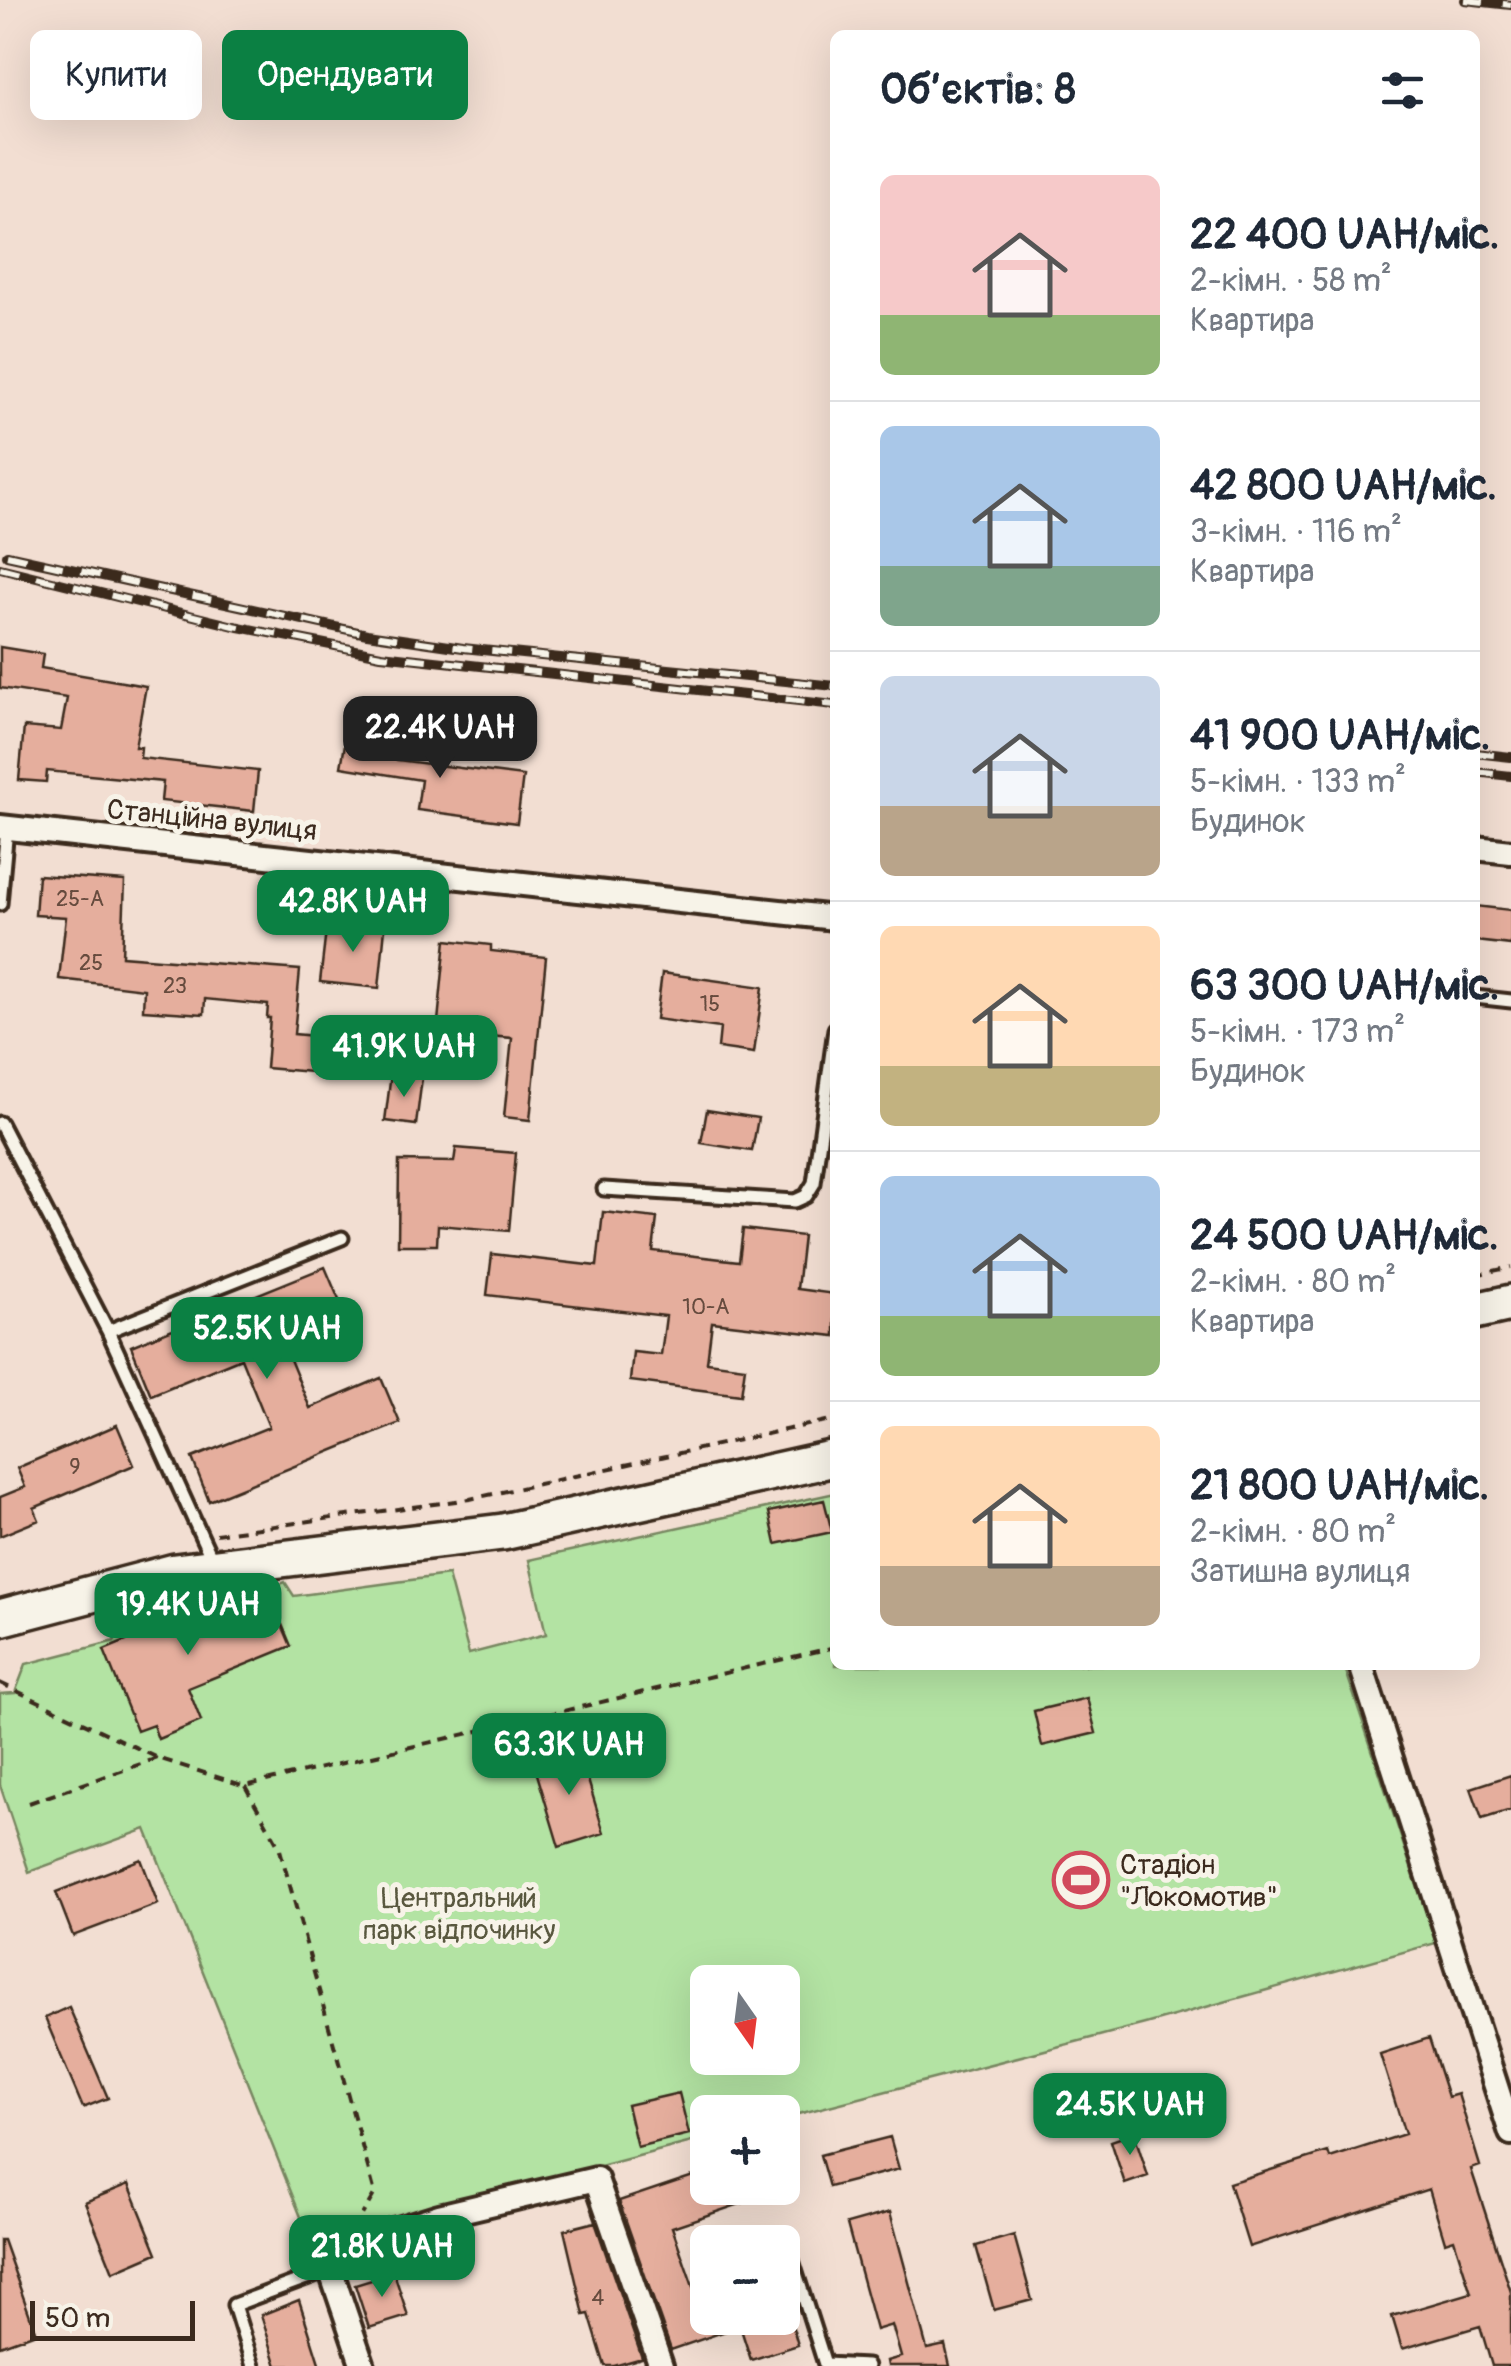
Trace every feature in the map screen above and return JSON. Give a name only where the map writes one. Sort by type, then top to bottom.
[{"type":"main road","points":[[1480,1310],[1511,1302]]},
{"type":"main road","points":[[0,1618],[131,1582],[208,1550],[503,1532],[830,1459]]},
{"type":"street","name":"Станційна вулиця","points":[[3,828],[830,917]]},
{"type":"street","points":[[1480,849],[1511,852]]},
{"type":"street","points":[[1363,1670],[1506,2104],[1511,2134]]},
{"type":"street","points":[[363,2366],[330,2268],[349,2244],[439,2216],[596,2179],[661,2366]]},
{"type":"lane","points":[[0,904],[3,828]]},
{"type":"lane","points":[[1480,998],[1511,1001]]},
{"type":"lane","points":[[604,1188],[795,1201],[806,1196],[814,1183],[830,1066]]},
{"type":"lane","points":[[0,1122],[108,1331],[208,1550]]},
{"type":"lane","points":[[108,1331],[342,1238]]},
{"type":"lane","points":[[253,2366],[234,2305],[330,2268]]},
{"type":"lane","points":[[800,2283],[825,2364],[867,2366]]},
{"type":"path","points":[[1480,1274],[1511,1267]]},
{"type":"path","points":[[208,1550],[470,1499],[830,1419]]},
{"type":"path","points":[[0,1683],[158,1758],[245,1786],[830,1648]]},
{"type":"path","points":[[29,1804],[158,1758]]},
{"type":"path","points":[[245,1786],[279,1846],[375,2193],[357,2223]]},
{"type":"green space","name":"Центральний парк відпочинку","points":[[830,1494],[830,1670],[1346,1670],[1436,1943],[800,2114],[800,2095],[690,2095],[690,2142],[311,2242],[146,1829],[29,1872],[0,1785],[0,1694],[15,1693],[26,1664],[115,1641],[108,1613],[153,1600],[170,1629],[285,1582],[294,1596],[448,1575],[469,1654],[546,1634],[529,1560]]},
{"type":"building","points":[[0,647],[43,654],[41,668],[146,686],[135,747],[141,747],[140,758],[258,771],[254,811],[161,801],[163,782],[47,771],[46,782],[19,780],[24,727],[61,730],[67,698],[0,688]]},
{"type":"building","points":[[347,733],[401,742],[397,760],[523,776],[517,823],[417,810],[421,780],[341,767]]},
{"type":"building","points":[[38,875],[125,881],[122,956],[300,970],[294,1034],[326,1037],[323,1073],[266,1068],[268,1005],[205,999],[204,1014],[143,1010],[144,989],[59,979],[66,917],[35,915]]},
{"type":"building","points":[[1480,907],[1511,910],[1511,945],[1480,942]]},
{"type":"building","points":[[327,922],[385,928],[379,988],[320,982]]},
{"type":"building","points":[[446,940],[491,945],[491,951],[546,957],[530,1120],[504,1117],[512,1038],[437,1032]]},
{"type":"building","points":[[662,973],[763,987],[754,1053],[718,1048],[720,1028],[656,1019]]},
{"type":"building","points":[[391,1074],[422,1078],[416,1125],[385,1121]]},
{"type":"building","points":[[707,1110],[758,1118],[752,1151],[701,1143]]},
{"type":"building","points":[[456,1148],[516,1153],[509,1231],[438,1225],[437,1245],[398,1245],[399,1161],[454,1162]]},
{"type":"building","points":[[603,1212],[657,1218],[653,1251],[739,1261],[743,1229],[803,1236],[797,1289],[830,1293],[830,1335],[712,1322],[707,1362],[745,1367],[741,1395],[630,1381],[633,1352],[661,1355],[666,1316],[487,1295],[492,1254],[597,1266]]},
{"type":"building","points":[[325,1267],[345,1314],[282,1340],[310,1408],[381,1378],[400,1423],[209,1501],[192,1458],[269,1427],[241,1358],[151,1395],[131,1346]]},
{"type":"building","points":[[117,1425],[134,1465],[34,1508],[39,1520],[0,1536],[0,1497],[25,1487],[17,1468]]},
{"type":"building","points":[[824,1500],[830,1532],[776,1544],[769,1512]]},
{"type":"building","points":[[268,1591],[291,1646],[188,1688],[201,1721],[158,1739],[153,1725],[137,1731],[104,1650],[126,1641],[116,1617],[150,1603],[162,1634]]},
{"type":"building","points":[[1087,1698],[1096,1733],[1042,1746],[1034,1711]]},
{"type":"building","points":[[579,1750],[604,1833],[559,1847],[534,1764]]},
{"type":"building","points":[[1511,1775],[1511,1810],[1482,1819],[1471,1788]]},
{"type":"building","points":[[141,1859],[158,1904],[73,1936],[56,1892]]},
{"type":"building","points":[[69,2007],[108,2098],[83,2108],[45,2018]]},
{"type":"building","points":[[1429,2038],[1448,2097],[1458,2094],[1480,2166],[1471,2169],[1511,2292],[1511,2366],[1492,2366],[1480,2326],[1402,2349],[1392,2316],[1471,2293],[1454,2239],[1445,2242],[1429,2189],[1249,2247],[1229,2183],[1328,2152],[1330,2158],[1405,2134],[1380,2054]]},
{"type":"building","points":[[679,2093],[689,2134],[637,2147],[627,2105]]},
{"type":"building","points":[[1134,2133],[1148,2176],[1125,2184],[1111,2141]]},
{"type":"building","points":[[890,2137],[899,2169],[829,2187],[820,2155]]},
{"type":"building","points":[[690,2177],[690,2205],[737,2205],[672,2227],[690,2278],[690,2335],[714,2335],[671,2350],[619,2201]]},
{"type":"building","points":[[129,2184],[157,2253],[113,2272],[85,2202]]},
{"type":"building","points":[[890,2212],[927,2349],[945,2345],[950,2366],[888,2366],[887,2361],[901,2357],[892,2325],[876,2330],[847,2224]]},
{"type":"building","points":[[595,2222],[642,2358],[614,2366],[605,2366],[589,2314],[584,2315],[564,2230]]},
{"type":"building","points":[[1014,2235],[1032,2300],[994,2310],[976,2246]]},
{"type":"building","points":[[0,2240],[36,2333],[0,2346]]},
{"type":"building","points":[[394,2273],[408,2316],[369,2328],[355,2285]]},
{"type":"building","points":[[299,2300],[320,2366],[277,2366],[261,2315]]},
{"type":"building","points":[[743,2335],[795,2335],[798,2345],[751,2360]]},
{"type":"railway","points":[[1465,0],[1511,5]]},
{"type":"railway","points":[[7,555],[367,634],[463,648],[830,685]]},
{"type":"railway","points":[[0,568],[234,626],[381,655],[830,704]]},
{"type":"railway","points":[[1480,754],[1511,757]]},
{"type":"railway","points":[[1480,773],[1511,776]]},
{"type":"place","name":"Стадіон \"Локомотив\"","points":[[1081,1880]]}]
